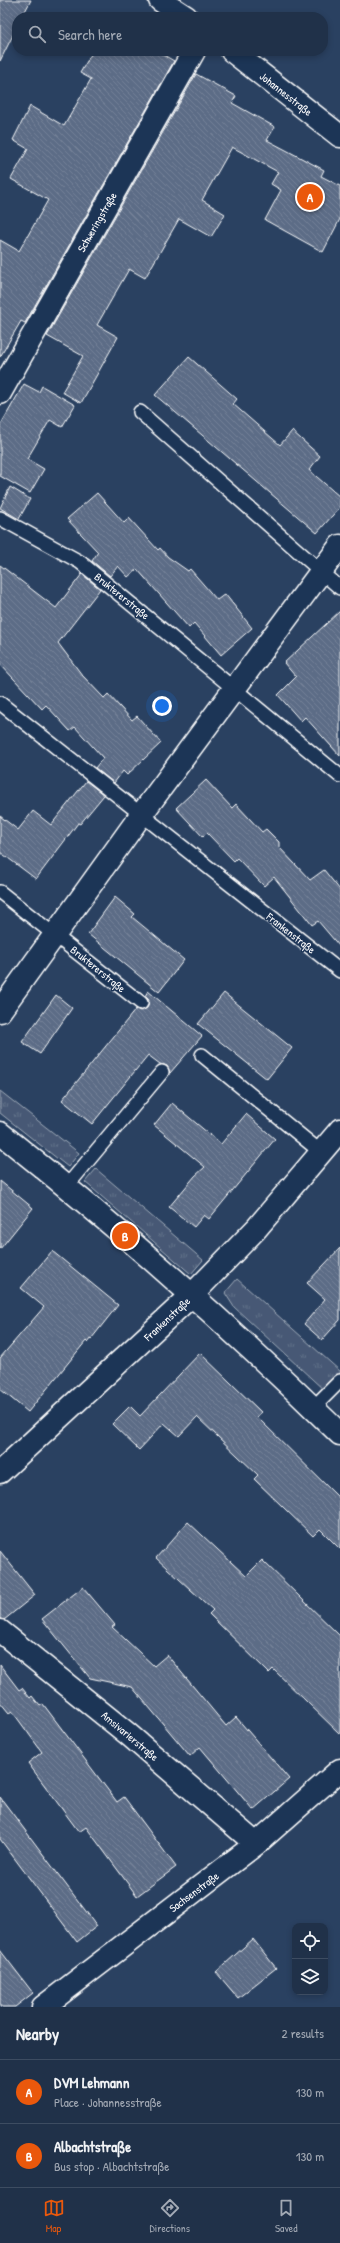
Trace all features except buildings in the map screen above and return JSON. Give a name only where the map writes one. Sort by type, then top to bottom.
[{"type":"street","points":[[160,0],[178,12]]},
{"type":"street","name":"Schweringstraße","points":[[0,393],[191,56]]},
{"type":"street","name":"Johannesstraße","points":[[238,56],[340,136]]},
{"type":"street","points":[[0,1011],[340,546]]},
{"type":"street","name":"Frankenstraße","points":[[0,1472],[192,1296],[256,1229],[340,1130]]},
{"type":"street","points":[[0,1133],[67,1186],[192,1296],[314,1408],[340,1434]]},
{"type":"street","name":"Amsivarierstraße","points":[[0,1631],[128,1734],[256,1844]]},
{"type":"street","name":"Sachsenstraße","points":[[43,2007],[256,1844],[340,1770]]},
{"type":"lane","points":[[140,412],[320,572],[340,588]]},
{"type":"lane","name":"Bruktererstraße","points":[[0,518],[80,562],[235,688],[340,776]]},
{"type":"lane","points":[[0,703],[142,815]]},
{"type":"lane","name":"Frankenstraße","points":[[142,815],[340,971]]},
{"type":"lane","name":"Bruktererstraße","points":[[0,892],[141,1003]]},
{"type":"lane","points":[[202,1055],[322,1152]]},
{"type":"lane","points":[[67,1186],[162,1072]]},
{"type":"lane","points":[[314,1408],[340,1381]]},
{"type":"green space","points":[[0,1091],[79,1153],[68,1167],[0,1113]]},
{"type":"green space","points":[[96,1169],[203,1260],[191,1274],[85,1182]]},
{"type":"green space","points":[[237,1279],[340,1371],[325,1391],[234,1307],[225,1293]]},
{"type":"place","name":"DVM Lehmann","points":[[310,197]]},
{"type":"place","name":"Albachtstraße","points":[[125,1236]]}]
